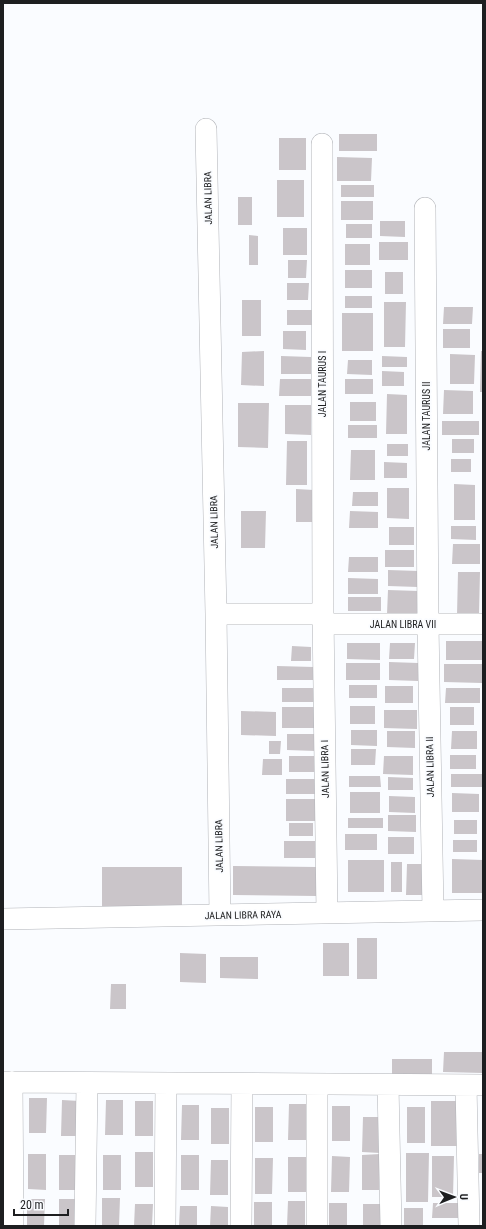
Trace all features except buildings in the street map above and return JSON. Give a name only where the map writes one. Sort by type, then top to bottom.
[{"type":"street","name":"JALAN LIBRA","points":[[206,129],[216,614],[220,915]]},
{"type":"street","name":"JALAN TAURUS I","points":[[322,144],[323,619]]},
{"type":"street","name":"JALAN TAURUS II","points":[[425,208],[428,624]]},
{"type":"street","name":"JALAN LIBRA VII","points":[[216,614],[428,624],[483,624]]},
{"type":"street","name":"JALAN LIBRA I","points":[[323,619],[327,913]]},
{"type":"street","name":"JALAN LIBRA II","points":[[428,624],[433,911]]},
{"type":"street","name":"JALAN LIBRA RAYA","points":[[3,919],[483,910]]},
{"type":"street","points":[[13,1226],[8,1082],[474,1085],[469,1226]]},
{"type":"street","points":[[85,1226],[87,1083]]},
{"type":"street","points":[[165,1226],[166,1083]]},
{"type":"street","points":[[241,1226],[242,1084]]},
{"type":"street","points":[[317,1084],[317,1226]]},
{"type":"street","points":[[388,1085],[391,1226]]}]
